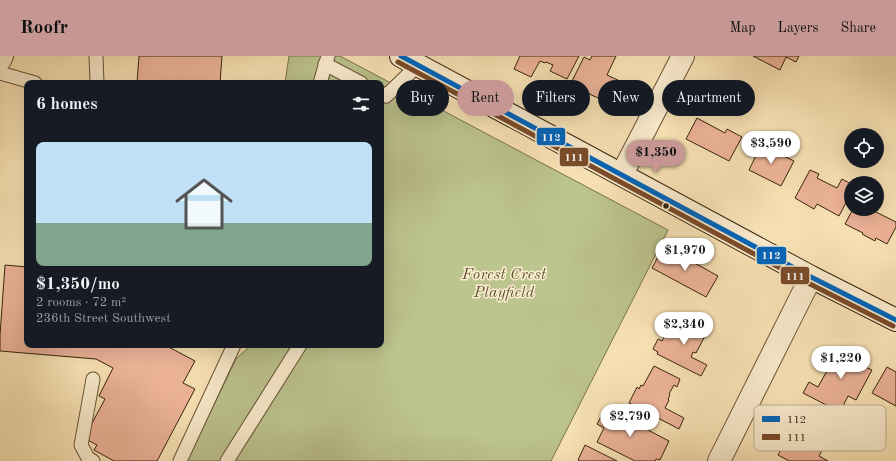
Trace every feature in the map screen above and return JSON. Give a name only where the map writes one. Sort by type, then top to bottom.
[{"type":"main road","points":[[0,60],[2,56]]},
{"type":"main road","points":[[622,174],[683,56]]},
{"type":"main road","points":[[410,60],[811,277],[896,320]]},
{"type":"main road","points":[[719,461],[811,277]]},
{"type":"lane","points":[[96,56],[97,80]]},
{"type":"lane","points":[[321,80],[327,60],[357,80]]},
{"type":"lane","points":[[384,95],[386,96],[410,60]]},
{"type":"lane","points":[[0,73],[25,80]]},
{"type":"lane","points":[[180,461],[233,348]]},
{"type":"lane","points":[[227,461],[298,348]]},
{"type":"lane","points":[[93,379],[81,445],[88,458],[93,461]]},
{"type":"green space","name":"Forest Crest Playfield","points":[[289,56],[340,56],[396,86],[396,116],[449,116],[449,114],[668,230],[551,461],[187,461],[236,359],[248,348],[384,348],[384,80],[285,80]]},
{"type":"building","points":[[139,56],[222,56],[220,80],[137,80]]},
{"type":"building","points":[[520,56],[579,56],[567,79],[550,71],[553,65],[546,62],[540,61],[531,77],[514,69]]},
{"type":"building","points":[[592,56],[616,56],[607,75],[618,80],[598,80],[598,98],[590,94],[590,80],[572,80],[584,57],[590,60]]},
{"type":"building","points":[[753,56],[799,56],[796,62],[786,57],[780,70]]},
{"type":"building","points":[[697,118],[725,133],[727,129],[742,137],[729,161],[686,139]]},
{"type":"building","points":[[761,145],[794,161],[781,186],[749,170]]},
{"type":"building","points":[[810,170],[819,174],[817,178],[837,188],[842,179],[844,180],[844,206],[839,216],[817,204],[814,209],[795,198]]},
{"type":"building","points":[[849,216],[884,216],[896,222],[896,227],[887,244],[876,238],[875,241],[845,224]]},
{"type":"building","points":[[664,246],[718,276],[706,297],[652,268]]},
{"type":"building","points":[[5,265],[24,267],[24,348],[171,348],[195,361],[183,383],[195,389],[157,461],[114,461],[94,450],[97,445],[84,438],[105,399],[99,396],[113,368],[96,359],[0,351]]},
{"type":"building","points":[[684,316],[705,327],[703,330],[707,332],[696,353],[693,352],[691,357],[707,365],[701,376],[657,354],[658,352],[653,349],[658,339],[662,341],[667,332],[674,336]]},
{"type":"building","points":[[845,346],[867,357],[863,366],[872,370],[856,400],[848,396],[844,405],[826,405],[803,393],[809,382],[818,387],[833,360],[837,362]]},
{"type":"building","points":[[654,366],[680,379],[677,387],[674,385],[669,394],[669,400],[665,408],[684,418],[679,429],[629,403],[637,387],[639,389],[641,385],[643,386]]},
{"type":"building","points":[[887,367],[896,372],[896,406],[872,393]]},
{"type":"building","points":[[606,408],[669,441],[660,460],[635,461],[597,442],[604,428],[597,424]]},
{"type":"building","points":[[585,445],[617,461],[578,460]]},
{"type":"building","points":[[780,451],[822,451],[819,456],[828,461],[789,461],[778,455]]},
{"type":"transit line","name":"112","points":[[401,56],[811,277],[896,320]]},
{"type":"transit line","name":"111","points":[[398,62],[808,283],[893,326]]}]
